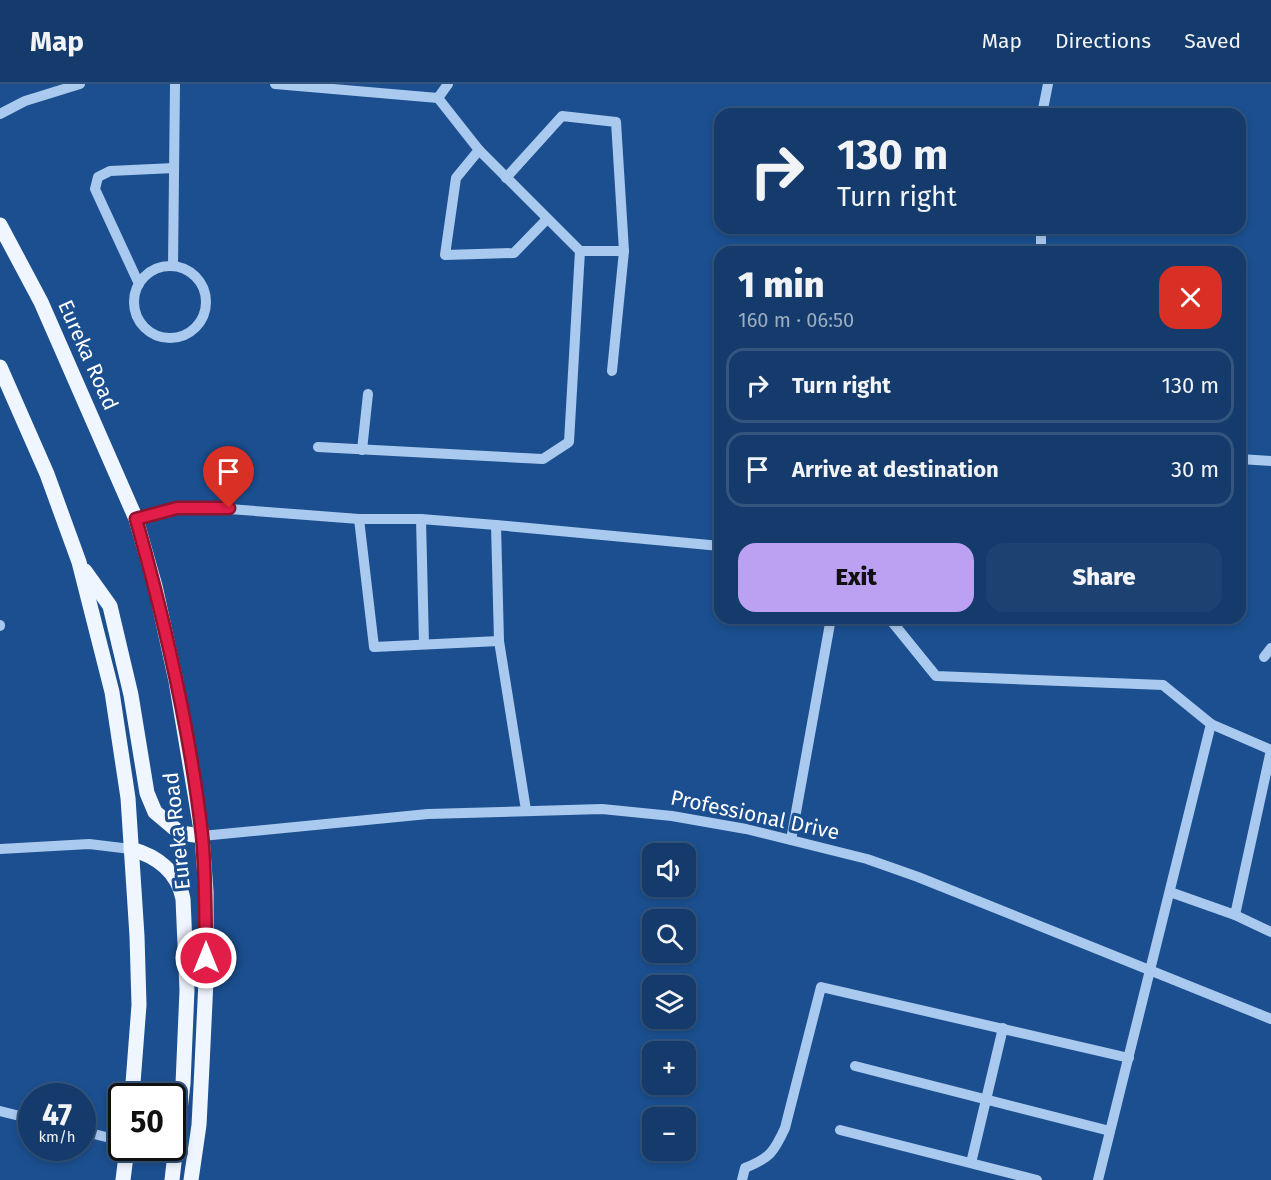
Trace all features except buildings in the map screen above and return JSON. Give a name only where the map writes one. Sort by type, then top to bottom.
[{"type":"main road","name":"Eureka Road","points":[[0,225],[41,302],[136,519],[155,586],[176,681],[202,836],[206,892],[206,980],[199,1125],[191,1180]]},
{"type":"main road","points":[[0,367],[47,474],[79,562],[112,692],[128,798],[138,936],[139,1005],[133,1083]]},
{"type":"main road","points":[[79,562],[110,606],[131,695],[147,793],[155,812],[180,833],[202,836]]},
{"type":"main road","points":[[131,849],[148,853],[169,870],[180,885],[183,898],[187,990],[183,1084],[172,1180]]},
{"type":"main road","points":[[123,1180],[125,1161]]},
{"type":"street","points":[[0,114],[25,101],[80,84]]},
{"type":"street","points":[[173,266],[175,84]]},
{"type":"street","points":[[275,84],[438,98],[479,150],[580,251],[624,251]]},
{"type":"street","points":[[438,98],[448,84]]},
{"type":"street","points":[[1043,108],[1048,84]]},
{"type":"street","points":[[506,178],[562,116],[616,122],[624,251],[612,371]]},
{"type":"street","points":[[479,150],[456,178],[445,255],[514,253],[547,219]]},
{"type":"street","points":[[139,284],[95,189],[98,177],[110,171],[174,168]]},
{"type":"street","points":[[318,447],[543,459],[569,442],[580,251]]},
{"type":"street","points":[[173,266],[183,268],[195,275],[204,287],[207,301],[204,315],[197,327],[185,336],[171,339],[157,337],[145,329],[136,317],[133,303],[139,284],[143,277],[155,269],[173,266]]},
{"type":"street","points":[[362,450],[368,394]]},
{"type":"street","points":[[1246,459],[1271,461]]},
{"type":"street","points":[[136,519],[177,508],[229,508],[359,519],[421,519],[714,545]]},
{"type":"street","points":[[359,519],[374,647],[499,641]]},
{"type":"street","points":[[421,519],[424,644]]},
{"type":"street","points":[[496,525],[499,641],[526,810]]},
{"type":"street","points":[[791,840],[830,624]]},
{"type":"street","points":[[894,624],[936,676],[1163,685],[1211,724],[1271,749],[1235,915]]},
{"type":"street","points":[[1098,1180],[1211,724]]},
{"type":"street","name":"Professional Drive","points":[[202,836],[428,814],[602,809],[672,816],[746,829],[867,859],[918,877],[1271,1018]]},
{"type":"street","points":[[0,849],[89,844],[131,849]]},
{"type":"street","points":[[1170,892],[1235,915],[1271,932]]},
{"type":"street","points":[[742,1180],[745,1168],[764,1160],[777,1146],[785,1128],[821,987],[1129,1058]]},
{"type":"street","points":[[971,1163],[1003,1028]]},
{"type":"street","points":[[855,1066],[1110,1131]]},
{"type":"street","points":[[0,1111],[18,1116]]},
{"type":"street","points":[[840,1130],[1037,1180]]},
{"type":"route","points":[[206,958],[206,892],[202,836],[187,740],[155,586],[136,519],[177,508],[229,508]]}]
